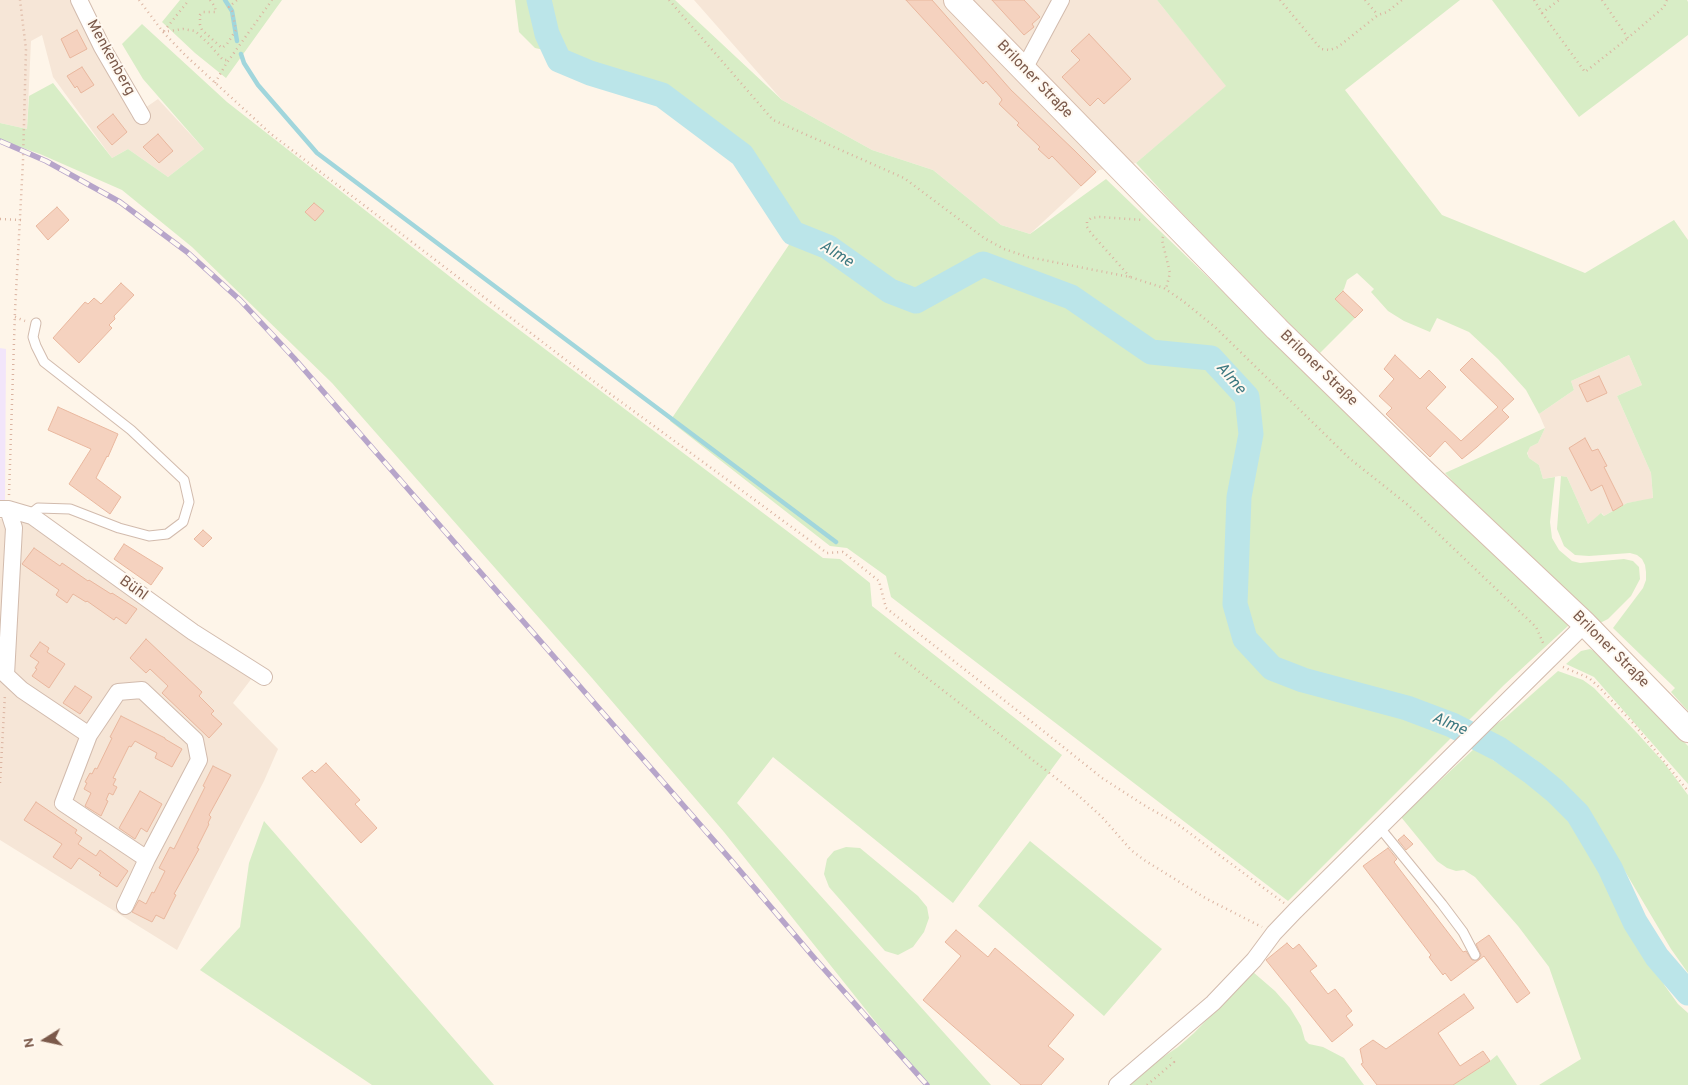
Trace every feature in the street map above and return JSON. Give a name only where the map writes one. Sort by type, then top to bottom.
[{"type":"main road","name":"Briloner Straße","points":[[956,0],[1277,329],[1585,624],[1688,730]]},
{"type":"street","name":"Menkenberg","points":[[79,0],[102,47],[142,116]]},
{"type":"street","points":[[1024,69],[1061,0]]},
{"type":"street","points":[[4,509],[14,528],[6,675],[22,690],[89,735]]},
{"type":"street","name":"Bühl","points":[[4,509],[29,515],[193,632],[264,677]]},
{"type":"street","points":[[1116,1085],[1213,1003],[1254,960],[1274,933],[1295,911],[1585,624]]},
{"type":"street","points":[[125,906],[147,859],[199,760],[195,740],[142,690],[118,692],[89,735],[63,802],[147,859]]},
{"type":"lane","points":[[29,515],[38,508],[70,509],[119,528],[149,536],[167,534],[184,522],[189,502],[184,480],[131,430],[44,362],[33,336],[36,323]]},
{"type":"lane","points":[[1380,828],[1463,932],[1475,955]]},
{"type":"path","points":[[4,509],[21,220],[26,50],[20,0]]},
{"type":"path","points":[[139,0],[163,32],[271,134],[609,393],[827,553],[842,552],[850,558],[879,581],[886,608],[1102,778],[1147,808],[1176,823],[1295,911]]},
{"type":"path","points":[[163,32],[189,0]]},
{"type":"path","points":[[210,0],[215,6],[216,12],[202,12],[200,18],[202,30],[222,48],[231,39],[236,30],[232,11],[229,7],[237,0]]},
{"type":"path","points":[[215,83],[272,0]]},
{"type":"path","points":[[669,0],[773,120],[904,178],[984,238],[1004,249],[1028,257],[1130,277],[1164,288],[1183,300],[1216,328],[1349,458],[1408,505],[1536,626],[1551,658],[1589,678],[1599,686],[1688,790]]},
{"type":"path","points":[[1280,0],[1321,49],[1330,50],[1338,48],[1378,15],[1387,12],[1401,0]]},
{"type":"path","points":[[1365,0],[1378,15]]},
{"type":"path","points":[[1534,0],[1585,72],[1664,8],[1666,0]]},
{"type":"path","points":[[1542,13],[1559,0]]},
{"type":"path","points":[[1602,0],[1628,38]]},
{"type":"path","points":[[163,32],[183,29],[195,31],[223,60],[230,59]]},
{"type":"path","points":[[208,43],[212,40]]},
{"type":"path","points":[[1130,277],[1091,233],[1088,222],[1092,218],[1146,220],[1158,208]]},
{"type":"path","points":[[0,219],[21,220]]},
{"type":"path","points":[[1162,240],[1170,273],[1166,289]]},
{"type":"path","points":[[896,653],[1007,742],[1079,796],[1102,817],[1131,850],[1144,860],[1207,899],[1274,933]]},
{"type":"path","points":[[0,783],[6,675]]},
{"type":"shaded area","points":[[0,0],[73,0],[132,117],[158,99],[204,149],[168,177],[128,149],[112,158],[53,77],[42,35],[31,41],[27,129],[0,123]]},
{"type":"shaded area","points":[[694,0],[1157,0],[1227,86],[1136,163],[1099,170],[1030,234],[1001,225],[933,170],[872,150],[782,100]]},
{"type":"shaded area","points":[[0,348],[6,349],[5,506],[0,505]]},
{"type":"shaded area","points":[[1629,355],[1642,385],[1617,396],[1651,473],[1653,499],[1627,503],[1604,516],[1602,513],[1588,524],[1567,477],[1559,476],[1543,479],[1539,465],[1529,458],[1527,451],[1538,443],[1545,428],[1539,414],[1574,390],[1571,381]]},
{"type":"shaded area","points":[[0,519],[23,520],[154,613],[252,678],[233,703],[278,749],[264,781],[177,950],[0,840]]},
{"type":"green space","points":[[180,0],[282,0],[226,78],[195,53],[162,22]]},
{"type":"green space","points":[[515,0],[675,0],[782,100],[872,150],[933,170],[1001,225],[1030,234],[1106,179],[1569,625],[1504,685],[1288,901],[891,597],[886,576],[847,548],[830,546],[670,421],[801,227],[749,152],[665,90],[572,56],[535,48],[519,32]]},
{"type":"green space","points":[[1157,0],[1460,0],[1345,90],[1442,215],[1585,273],[1674,220],[1688,240],[1688,711],[1671,692],[1675,688],[1613,628],[1643,588],[1646,572],[1642,559],[1630,553],[1589,556],[1575,555],[1564,546],[1557,529],[1561,476],[1567,477],[1588,524],[1601,513],[1604,516],[1627,503],[1653,498],[1651,473],[1617,396],[1642,385],[1629,355],[1571,381],[1574,390],[1539,414],[1526,390],[1498,359],[1469,332],[1437,318],[1430,332],[1404,321],[1388,311],[1371,292],[1374,289],[1357,273],[1347,280],[1344,289],[1335,299],[1355,318],[1320,353],[1178,209],[1136,163],[1226,86]]},
{"type":"green space","points":[[1492,0],[1687,0],[1688,35],[1579,117]]},
{"type":"green space","points":[[142,24],[227,102],[481,301],[823,558],[840,559],[870,583],[872,606],[1062,755],[953,903],[773,757],[737,803],[991,1085],[926,1085],[724,832],[592,678],[332,383],[192,247],[122,190],[40,154],[0,140],[0,123],[27,129],[29,96],[53,83],[112,158],[128,149],[168,177],[204,149],[143,79],[122,44]]},
{"type":"green space","points":[[1545,428],[1538,443],[1530,447],[1527,453],[1529,458],[1539,465],[1543,479],[1555,477],[1550,522],[1552,538],[1559,550],[1572,561],[1580,563],[1624,559],[1633,561],[1639,567],[1640,579],[1631,596],[1608,619],[1600,623],[1492,523],[1445,473]]},
{"type":"green space","points":[[1590,649],[1599,654],[1688,746],[1688,784],[1594,677],[1566,664],[1581,651]]},
{"type":"green space","points":[[1558,671],[1583,680],[1594,688],[1665,764],[1688,795],[1688,973],[1671,949],[1600,829],[1571,790],[1536,760],[1487,730],[1504,719]]},
{"type":"green space","points":[[1475,748],[1528,783],[1569,818],[1587,840],[1665,986],[1678,1004],[1688,1013],[1688,1085],[1539,1085],[1581,1059],[1549,967],[1518,926],[1475,877],[1464,870],[1456,871],[1447,868],[1437,861],[1401,817]]},
{"type":"green space","points":[[264,821],[494,1085],[372,1085],[200,970],[240,927],[249,863]]},
{"type":"green space","points":[[1030,841],[1162,949],[1104,1016],[978,906]]},
{"type":"green space","points":[[846,847],[860,848],[918,896],[927,907],[929,918],[924,932],[913,947],[898,955],[885,951],[829,887],[824,874],[827,859],[834,851]]},
{"type":"green space","points":[[1253,972],[1275,991],[1290,1008],[1301,1026],[1305,1040],[1309,1044],[1323,1047],[1344,1058],[1364,1085],[1129,1085],[1151,1065],[1178,1047],[1194,1033]]},
{"type":"green space","points":[[1497,1055],[1517,1085],[1453,1085],[1490,1061]]},
{"type":"building","points":[[906,0],[932,0],[1011,90],[1096,172],[1081,186],[1052,156],[1049,159],[1038,149],[1040,147],[1017,125],[1019,123],[999,104],[1002,100],[1001,98],[986,81],[983,84]]},
{"type":"building","points":[[992,0],[1024,0],[1040,17],[1032,24],[1034,27],[1024,35]]},
{"type":"building","points":[[77,30],[87,49],[70,58],[61,39]]},
{"type":"building","points":[[1089,34],[1131,79],[1104,104],[1098,98],[1090,106],[1062,77],[1080,60],[1071,51]]},
{"type":"building","points":[[82,67],[94,85],[81,93],[67,76]]},
{"type":"building","points":[[113,114],[127,132],[112,145],[97,127]]},
{"type":"building","points":[[158,134],[173,151],[159,163],[143,147]]},
{"type":"building","points":[[314,203],[324,211],[315,221],[305,212]]},
{"type":"building","points":[[57,207],[69,220],[48,240],[36,226]]},
{"type":"building","points":[[121,283],[134,295],[114,316],[115,319],[109,325],[112,328],[79,363],[53,338],[85,302],[88,304],[94,298],[101,304]]},
{"type":"building","points":[[1343,291],[1363,310],[1355,318],[1335,299]]},
{"type":"building","points":[[1395,355],[1420,379],[1429,370],[1446,387],[1426,408],[1461,441],[1498,407],[1460,370],[1472,358],[1514,399],[1502,410],[1509,417],[1462,459],[1445,441],[1430,457],[1386,414],[1392,408],[1379,396],[1394,379],[1384,369]]},
{"type":"building","points":[[1599,376],[1607,393],[1587,402],[1579,385]]},
{"type":"building","points":[[58,407],[118,434],[96,478],[121,497],[110,514],[69,484],[91,449],[48,430]]},
{"type":"building","points":[[1585,438],[1592,451],[1598,449],[1607,466],[1604,467],[1623,505],[1613,511],[1602,485],[1591,491],[1569,448]]},
{"type":"building","points":[[203,530],[212,538],[203,547],[194,539]]},
{"type":"building","points":[[124,544],[163,568],[151,585],[114,559]]},
{"type":"building","points":[[34,548],[60,566],[62,563],[88,581],[137,609],[126,624],[116,617],[114,620],[87,601],[73,594],[67,603],[56,595],[59,590],[22,564]]},
{"type":"building","points":[[146,639],[202,692],[199,696],[214,711],[211,714],[222,724],[209,738],[162,693],[168,686],[150,669],[146,673],[130,658]]},
{"type":"building","points":[[40,642],[49,648],[47,652],[65,664],[49,688],[32,676],[39,662],[30,656]]},
{"type":"building","points":[[75,686],[92,697],[80,714],[63,703]]},
{"type":"building","points":[[121,716],[165,738],[182,749],[172,767],[155,758],[157,753],[135,741],[131,747],[129,746],[113,778],[116,779],[113,785],[117,787],[113,795],[109,793],[106,800],[108,801],[101,816],[85,806],[91,793],[84,789],[87,783],[85,782],[90,773],[92,774],[95,768],[97,769]]},
{"type":"building","points":[[326,763],[360,800],[355,804],[377,828],[361,843],[302,778],[312,770],[315,773]]},
{"type":"building","points":[[213,766],[231,775],[209,815],[211,817],[209,824],[197,848],[199,849],[174,894],[176,895],[164,919],[156,915],[152,922],[132,912],[139,900],[146,904],[152,892],[154,893],[165,871],[159,868],[170,847],[174,849],[205,787],[203,786]]},
{"type":"building","points":[[140,791],[162,804],[147,832],[141,828],[135,839],[119,828]]},
{"type":"building","points":[[36,802],[77,830],[75,833],[82,838],[78,844],[96,856],[100,850],[128,871],[117,887],[79,858],[71,869],[53,857],[62,844],[24,820]]},
{"type":"building","points":[[1404,835],[1413,844],[1406,850],[1398,840]]},
{"type":"building","points":[[1388,848],[1397,859],[1394,862],[1463,952],[1466,951],[1472,960],[1478,960],[1481,955],[1476,944],[1489,935],[1530,993],[1517,1003],[1484,956],[1451,981],[1445,973],[1443,975],[1429,957],[1431,955],[1363,866]]},
{"type":"building","points":[[956,930],[988,957],[995,948],[1074,1015],[1048,1046],[1064,1059],[1041,1085],[1021,1085],[923,1000],[961,956],[945,942]]},
{"type":"building","points":[[1287,943],[1293,949],[1299,944],[1317,966],[1310,971],[1328,994],[1335,989],[1352,1011],[1346,1016],[1353,1025],[1332,1042],[1266,960]]},
{"type":"building","points":[[1464,994],[1474,1008],[1438,1033],[1460,1066],[1483,1051],[1490,1061],[1453,1085],[1377,1085],[1361,1064],[1363,1063],[1360,1049],[1373,1040],[1386,1049]]},
{"type":"waterway","points":[[225,0],[232,11],[237,41]]},
{"type":"waterway","name":"Alme","points":[[539,0],[547,34],[559,60],[590,73],[662,95],[742,155],[793,233],[828,247],[890,291],[916,301],[983,264],[1071,297],[1151,352],[1211,358],[1247,397],[1251,434],[1239,497],[1235,604],[1245,639],[1272,668],[1303,680],[1407,708],[1452,725],[1499,749],[1533,773],[1555,791],[1578,814],[1610,868],[1635,922],[1657,957],[1688,993]]},
{"type":"waterway","points":[[241,54],[244,63],[258,85],[317,153],[836,542]]},
{"type":"railway","points":[[0,141],[46,161],[120,202],[187,252],[240,300],[294,358],[816,960],[927,1085]]}]
